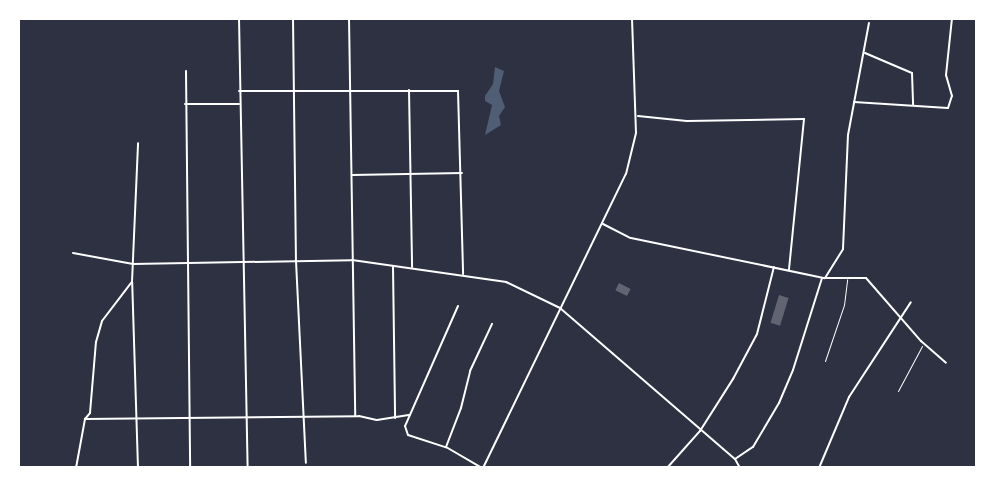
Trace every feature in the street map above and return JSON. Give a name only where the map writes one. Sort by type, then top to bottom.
[{"type":"street","points":[[239,18],[248,468]]},
{"type":"street","points":[[293,18],[296,261],[306,463]]},
{"type":"street","points":[[349,18],[355,416]]},
{"type":"street","points":[[458,306],[405,426],[408,435],[446,447],[482,468],[603,225],[634,150],[636,116],[633,18]]},
{"type":"street","points":[[854,102],[948,108],[952,91],[946,75],[951,18]]},
{"type":"street","points":[[735,459],[753,447],[778,403],[794,370],[824,278],[843,249],[848,135],[869,23]]},
{"type":"street","points":[[865,53],[912,74],[913,105]]},
{"type":"street","points":[[186,71],[186,264],[190,468]]},
{"type":"street","points":[[410,90],[412,268]]},
{"type":"street","points":[[239,91],[458,91],[463,275]]},
{"type":"street","points":[[185,105],[239,104]]},
{"type":"street","points":[[636,116],[687,121],[804,119],[789,270]]},
{"type":"street","points":[[138,143],[132,282],[138,468]]},
{"type":"street","points":[[352,175],[462,173]]},
{"type":"street","points":[[603,225],[631,238],[824,278],[866,278],[903,317],[923,343],[946,363]]},
{"type":"street","points":[[73,252],[133,264],[352,260],[506,282],[560,308],[735,459],[740,468]]},
{"type":"street","points":[[393,267],[395,418]]},
{"type":"street","points":[[667,468],[700,431],[757,334],[774,267]]},
{"type":"street","points":[[76,468],[85,419],[90,413],[95,354],[102,321],[132,282]]},
{"type":"street","points":[[819,468],[849,397],[911,302]]},
{"type":"street","points":[[446,447],[461,408],[470,371],[492,324]]},
{"type":"street","points":[[85,419],[355,416],[395,418],[409,415]]},
{"type":"lane","points":[[825,362],[844,305],[847,279]]},
{"type":"lane","points":[[898,391],[913,369],[923,343]]},
{"type":"water","points":[[495,67],[504,71],[499,91],[505,107],[499,116],[501,125],[485,135],[492,105],[485,101],[485,96],[493,84]]},
{"type":"building","points":[[619,283],[631,289],[627,296],[615,290]]},
{"type":"building","points":[[779,295],[789,298],[780,326],[771,323]]}]
